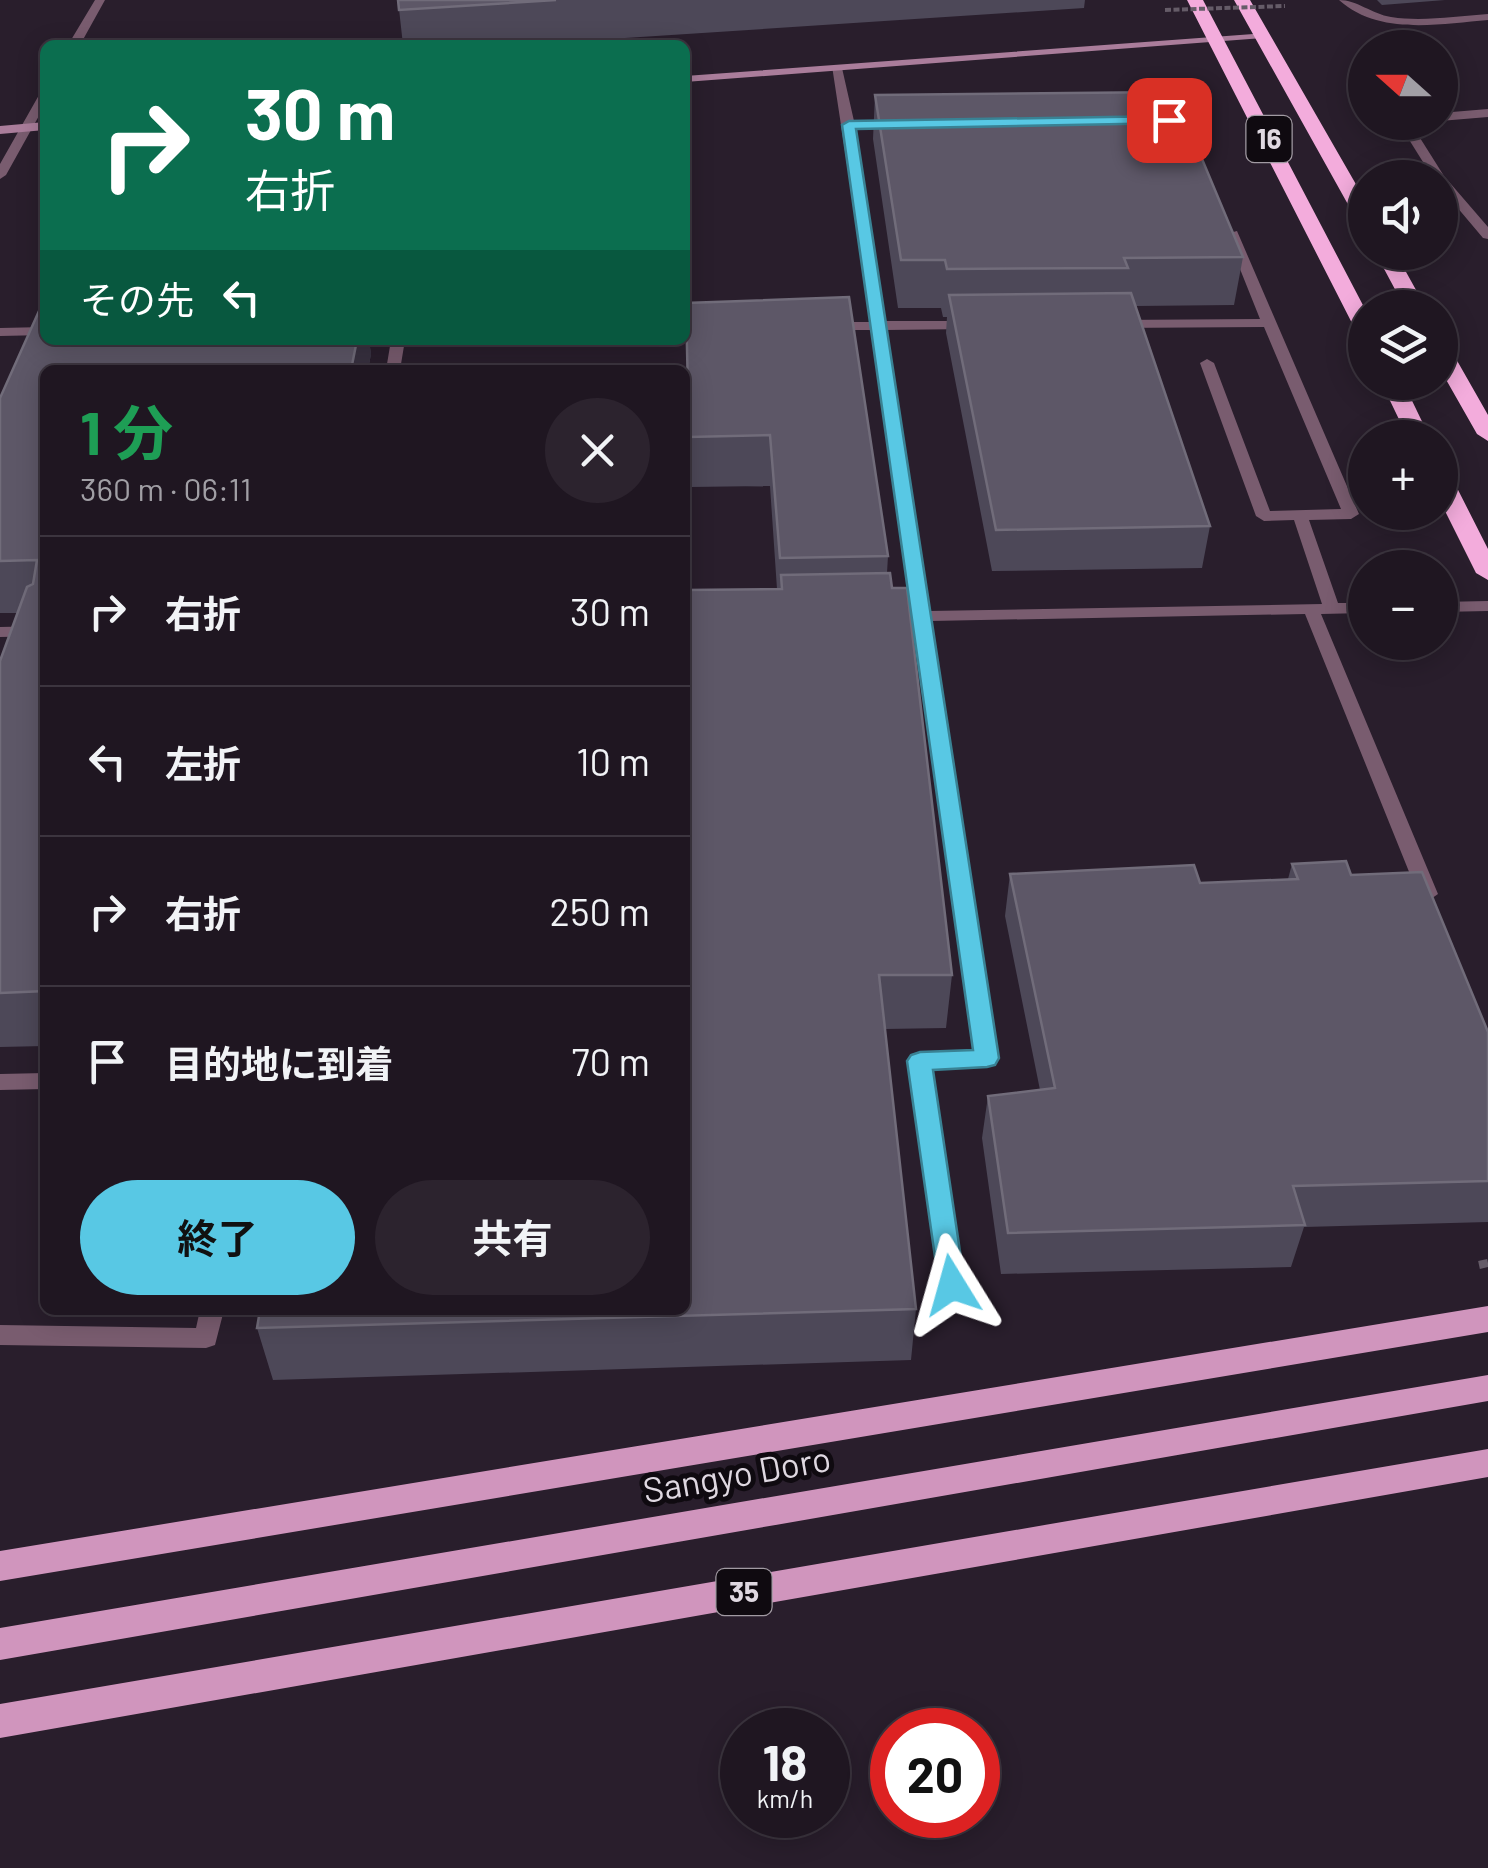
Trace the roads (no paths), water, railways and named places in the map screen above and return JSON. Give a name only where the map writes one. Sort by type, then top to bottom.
[{"type":"highway","name":"16","points":[[1195,0],[1348,297]]},
{"type":"highway","name":"16","points":[[1242,0],[1348,187]]},
{"type":"highway","points":[[1458,382],[1488,434]]},
{"type":"highway","points":[[1458,514],[1488,574]]},
{"type":"main road","points":[[0,1566],[1488,1319]]},
{"type":"main road","name":"Sangyo Doro","points":[[0,1644],[1488,1388]]},
{"type":"main road","name":"35","points":[[0,1721],[1488,1463]]},
{"type":"street","points":[[77,40],[100,0]]},
{"type":"street","points":[[1344,0],[1359,14],[1410,22],[1488,17]]},
{"type":"street","points":[[690,79],[1263,35]]},
{"type":"street","points":[[836,68],[849,125],[987,1058],[920,1061],[952,1285]]},
{"type":"street","points":[[0,175],[40,104]]},
{"type":"street","points":[[1458,116],[1488,113]]},
{"type":"street","points":[[849,125],[924,124]]},
{"type":"street","points":[[0,130],[40,127]]},
{"type":"street","points":[[1458,199],[1488,235]]},
{"type":"street","points":[[1207,362],[1264,516],[1351,514],[1225,218]]},
{"type":"street","points":[[1094,324],[1269,323]]},
{"type":"street","points":[[821,326],[976,325]]},
{"type":"street","points":[[0,332],[40,332]]},
{"type":"street","points":[[1300,515],[1332,608]]},
{"type":"street","points":[[1458,607],[1488,606]]},
{"type":"street","points":[[902,616],[1348,608]]},
{"type":"street","points":[[1312,609],[1436,914]]},
{"type":"street","points":[[0,632],[40,631]]},
{"type":"street","points":[[0,1082],[40,1082]]},
{"type":"street","points":[[0,1336],[206,1338],[211,1315]]}]
